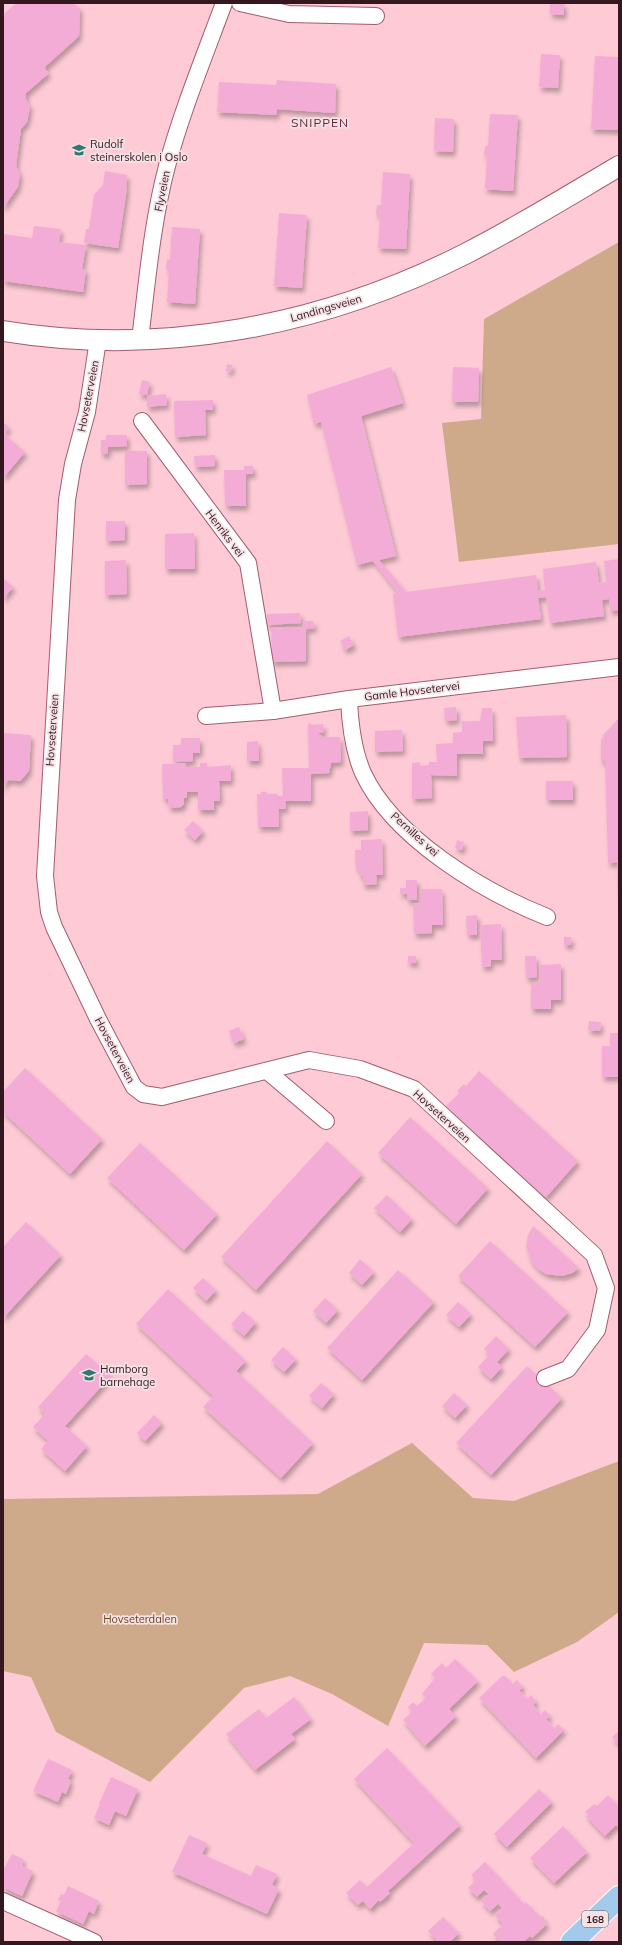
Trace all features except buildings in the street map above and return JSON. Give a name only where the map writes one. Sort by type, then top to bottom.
[{"type":"main road","name":"168","points":[[572,1942],[619,1896]]},
{"type":"street","name":"Flyveien","points":[[140,340],[151,253],[167,167],[180,125],[224,3]]},
{"type":"street","points":[[240,3],[301,15],[376,16]]},
{"type":"street","name":"Landingsveien","points":[[3,331],[98,340],[140,340],[207,336],[266,325],[333,307],[389,288],[466,254],[619,166]]},
{"type":"street","name":"Hovseterveien","points":[[98,340],[87,412],[73,464],[66,514],[45,876],[49,912],[98,1019],[134,1087],[143,1094],[162,1097],[309,1060],[360,1069],[414,1089],[594,1255],[606,1288],[597,1330],[568,1369],[545,1378]]},
{"type":"street","name":"Henriks vei","points":[[142,421],[248,563],[273,710]]},
{"type":"street","name":"Gamle Hovsetervei","points":[[206,716],[273,710],[349,699],[619,667]]},
{"type":"street","name":"Pernilles vei","points":[[349,699],[350,723],[358,760],[369,784],[389,811],[413,835],[468,878],[514,904],[547,917]]},
{"type":"street","points":[[267,1071],[326,1121]]},
{"type":"street","points":[[3,1901],[94,1942]]},
{"type":"green space","points":[[619,242],[619,544],[459,562],[442,423],[481,419],[484,319]]},
{"type":"green space","name":"Hovseterdalen","points":[[412,1443],[473,1498],[514,1501],[619,1461],[619,1612],[577,1642],[514,1672],[487,1645],[424,1643],[388,1726],[332,1694],[290,1676],[244,1688],[150,1782],[56,1732],[31,1677],[3,1671],[3,1499],[318,1494]]},
{"type":"place","name":"Rudolf steinerskolen i Oslo","points":[[79,150]]},
{"type":"place","name":"Hamborg barnehage","points":[[89,1375]]},
{"type":"district","name":"SNIPPEN","points":[[320,122]]}]
